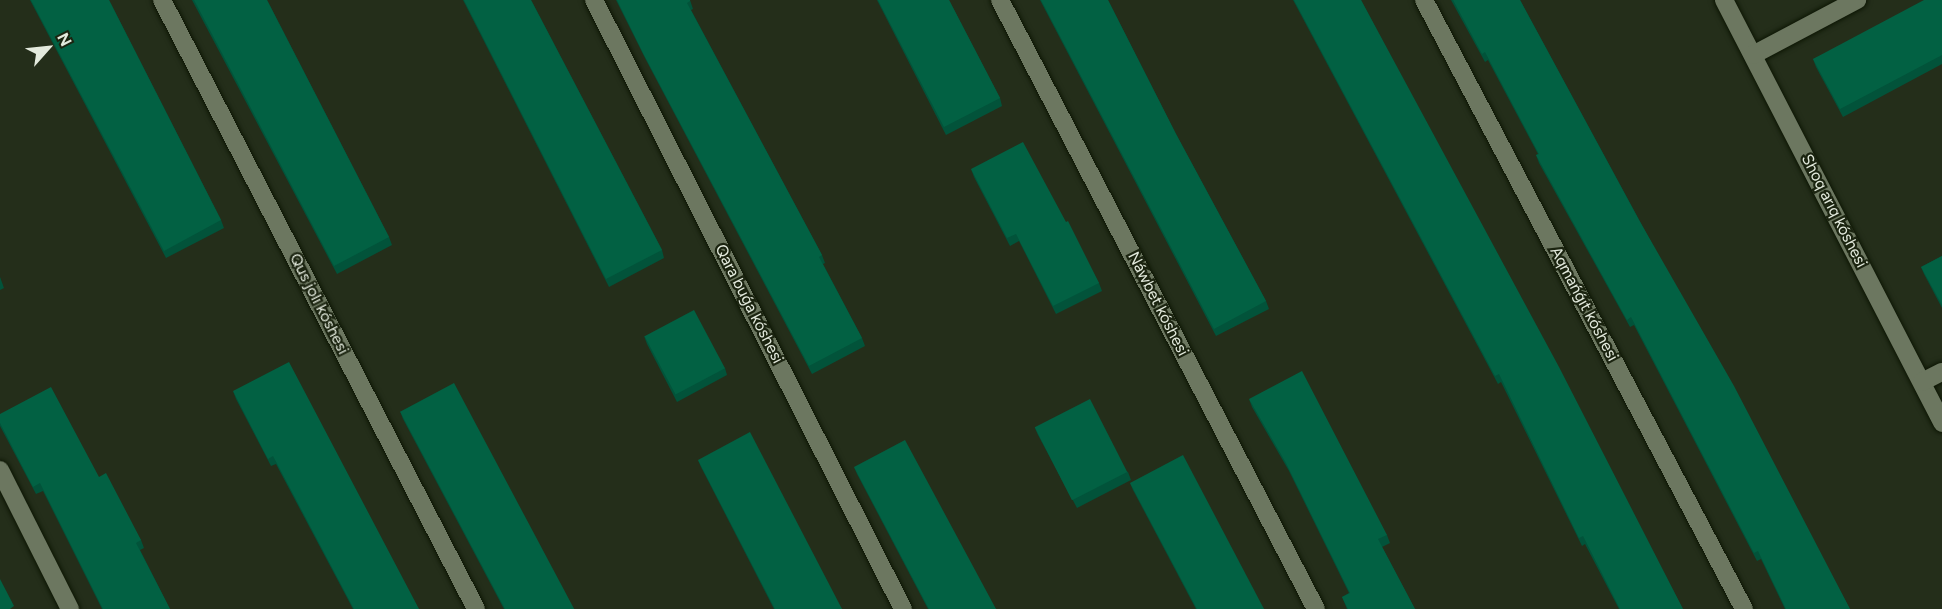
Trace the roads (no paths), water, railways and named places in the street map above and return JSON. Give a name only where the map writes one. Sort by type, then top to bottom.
[{"type":"street","name":"Qus jolı kóshesi","points":[[162,0],[476,609]]},
{"type":"street","name":"Qara buǵa kóshesi","points":[[594,0],[903,609]]},
{"type":"street","name":"Náwbet kóshesi","points":[[1000,0],[1316,609]]},
{"type":"street","name":"Aqmańǵıt kóshesi","points":[[1424,0],[1744,609]]},
{"type":"street","name":"Shoq arıq kóshesi","points":[[1724,0],[1942,423]]},
{"type":"street","points":[[1753,55],[1857,0]]},
{"type":"street","points":[[1922,382],[1942,372]]},
{"type":"street","points":[[0,470],[70,609]]}]
